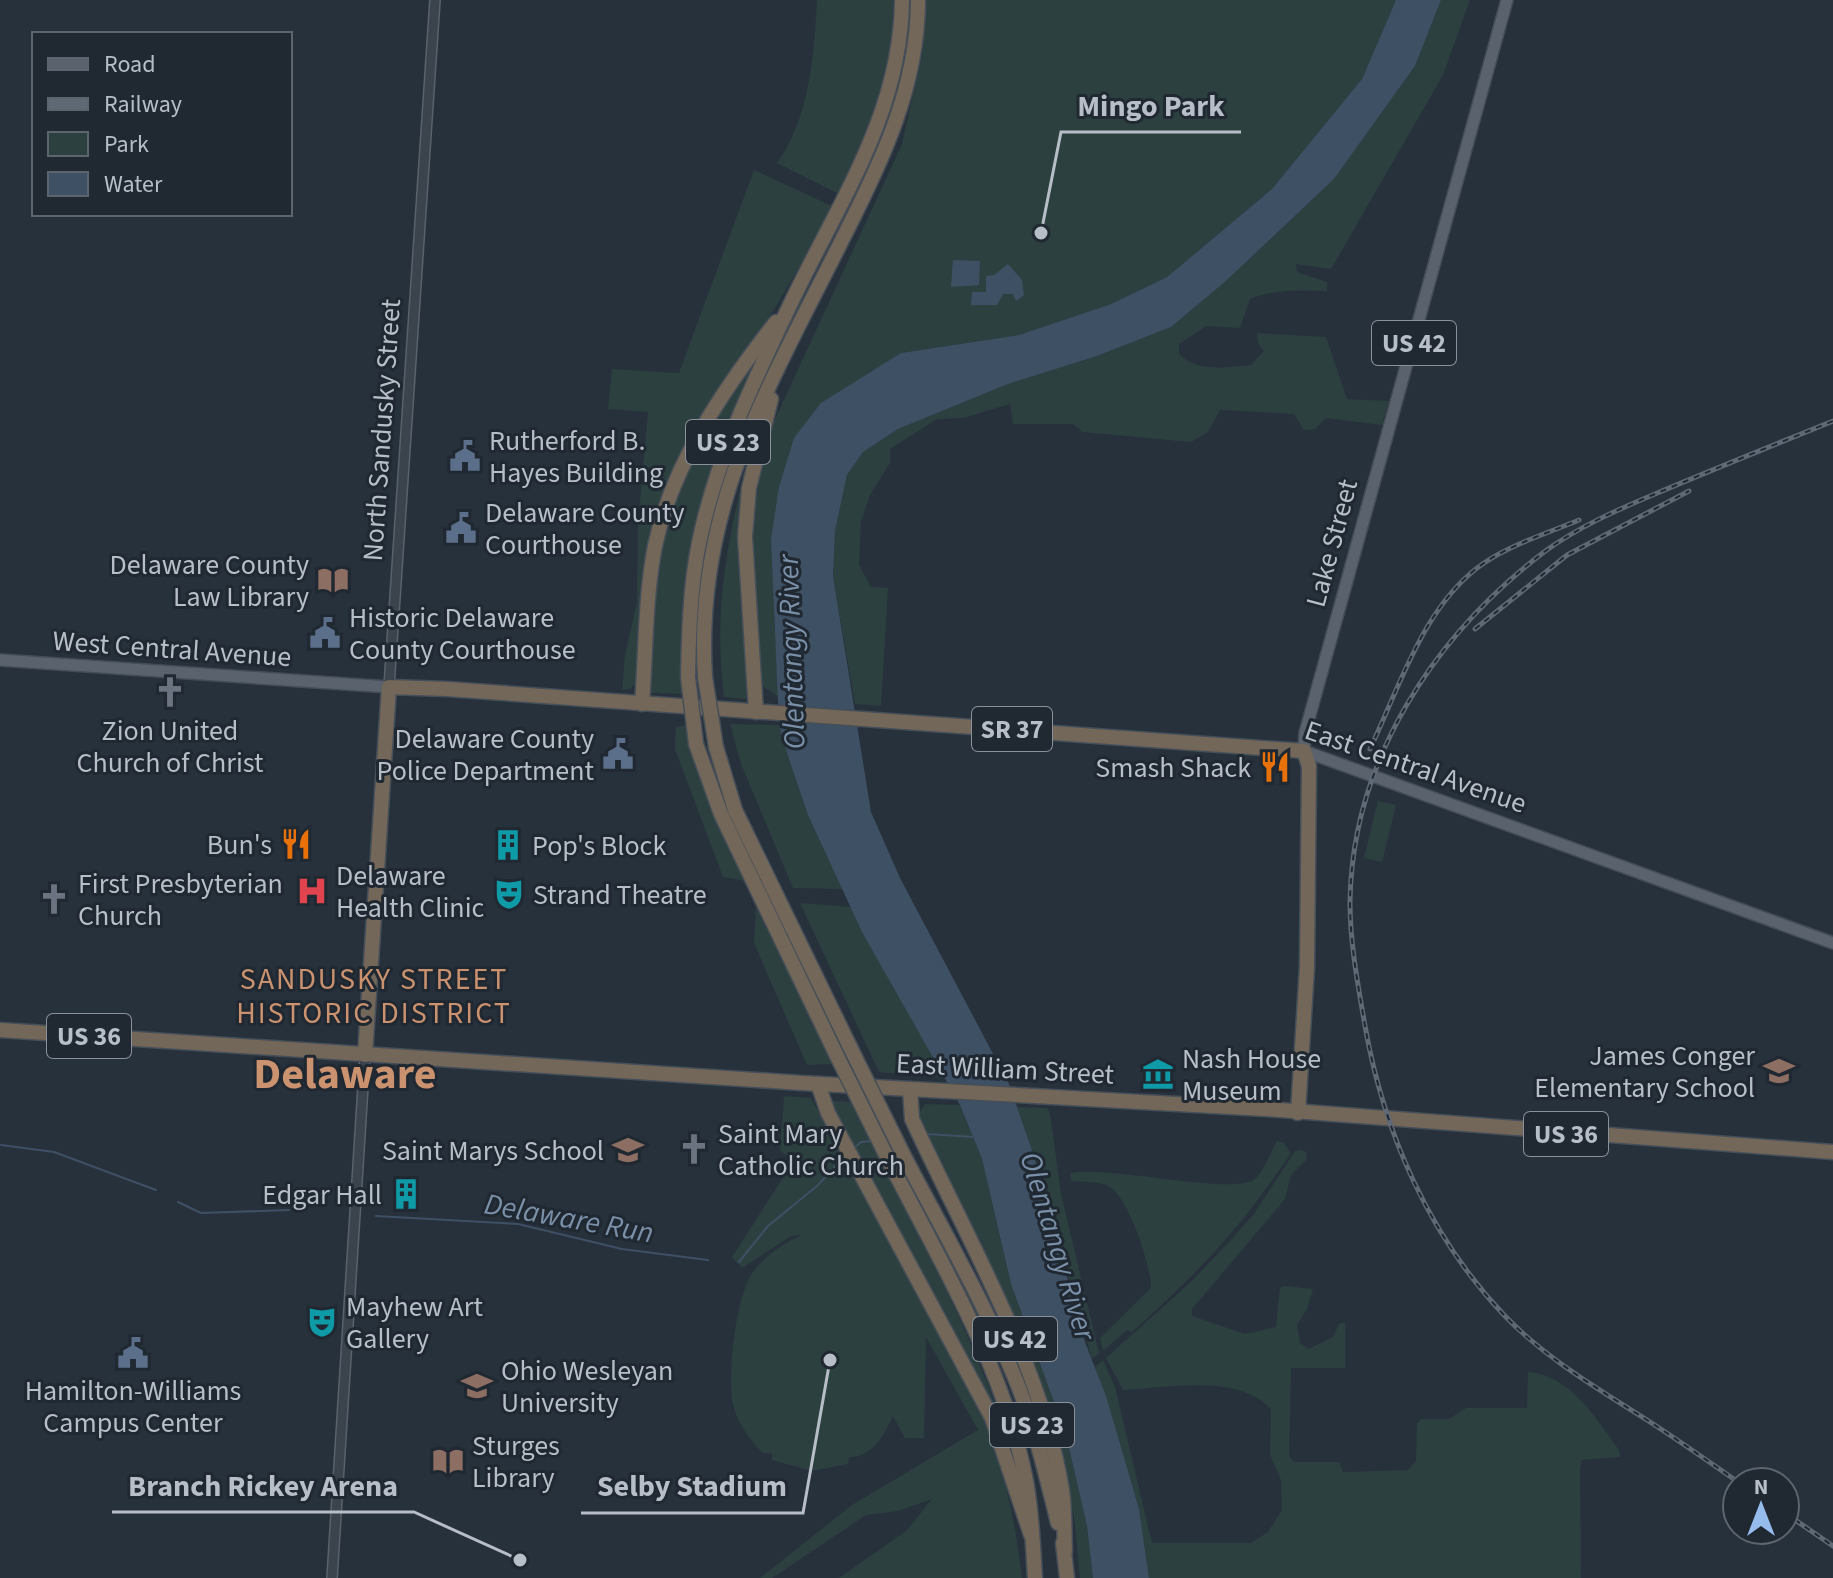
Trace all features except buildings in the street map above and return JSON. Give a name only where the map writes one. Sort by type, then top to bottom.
[{"type":"highway","name":"US 23","points":[[902,0],[898,49],[888,94],[852,187],[791,303],[723,454],[708,504],[692,586],[688,677],[696,744],[721,814],[773,927],[996,1379],[1024,1472],[1035,1578]]},
{"type":"highway","name":"US 23","points":[[918,0],[908,82],[889,143],[746,438],[717,525],[705,590],[705,677],[716,747],[735,810],[906,1160],[983,1305],[1019,1390],[1035,1435],[1065,1551],[1067,1578]]},
{"type":"highway","points":[[642,704],[652,567],[667,504],[704,428],[791,303]]},
{"type":"highway","points":[[756,712],[746,561],[747,505],[766,415],[786,354]]},
{"type":"highway","name":"East Central Avenue","points":[[389,687],[1304,751]]},
{"type":"highway","name":"North Sandusky Street","points":[[365,1055],[389,687]]},
{"type":"highway","name":"Lake Street","points":[[1298,1113],[1308,930],[1309,766],[1304,751]]},
{"type":"highway","name":"US 36","points":[[0,1030],[365,1055]]},
{"type":"highway","name":"East William Street","points":[[365,1055],[1032,1095],[1833,1152]]},
{"type":"highway","name":"US 42","points":[[818,1084],[849,1152],[992,1418],[1031,1535]]},
{"type":"highway","name":"US 42","points":[[910,1089],[909,1108],[919,1135],[1031,1377],[1058,1471],[1065,1551]]},
{"type":"main road","name":"Lake Street","points":[[1304,751],[1305,733],[1507,0]]},
{"type":"main road","name":"West Central Avenue","points":[[0,660],[389,687]]},
{"type":"main road","name":"East Central Avenue","points":[[1304,751],[1833,943]]},
{"type":"street","name":"North Sandusky Street","points":[[389,687],[435,0]]},
{"type":"street","points":[[332,1578],[365,1055]]},
{"type":"green space","points":[[817,0],[893,0],[884,75],[839,194],[777,163],[797,126],[803,106],[812,64]]},
{"type":"green space","points":[[926,0],[1396,0],[1362,79],[1272,189],[1167,277],[1111,304],[1019,335],[901,353],[774,616],[779,697],[761,685],[756,619],[754,526],[762,463],[770,430],[902,144],[922,56]]},
{"type":"green space","points":[[1441,0],[1470,0],[1443,75],[1331,269],[1296,264],[1297,272],[1327,282],[1327,291],[1297,290],[1250,299],[1240,328],[1206,326],[1179,344],[1179,354],[1187,360],[1204,366],[1222,367],[1251,365],[1264,351],[1258,343],[1257,333],[1326,337],[1347,399],[1389,401],[1382,425],[1326,418],[1315,429],[1304,430],[1294,414],[1220,410],[1208,432],[1191,442],[1083,432],[1073,424],[1013,424],[1010,404],[963,418],[937,419],[890,449],[890,463],[870,495],[861,522],[859,565],[871,587],[888,588],[881,706],[855,704],[833,576],[835,531],[847,475],[863,452],[898,429],[1008,384],[1097,356],[1171,327],[1226,281],[1334,179],[1415,66]]},
{"type":"green space","points":[[754,170],[834,207],[777,305],[700,421],[660,499],[653,530],[637,681],[630,689],[622,690],[625,655],[637,602],[638,525],[648,412],[608,409],[612,369],[679,373]]},
{"type":"green space","points":[[761,348],[765,350],[720,451],[696,530],[688,591],[688,694],[651,693],[648,689],[654,597],[670,507],[698,444]]},
{"type":"green space","points":[[744,473],[740,533],[748,681],[746,699],[724,697],[720,639],[723,584]]},
{"type":"green space","points":[[730,724],[779,725],[808,815],[843,889],[793,888],[741,764]]},
{"type":"green space","points":[[687,725],[748,881],[723,877],[675,749],[676,727]]},
{"type":"green space","points":[[1378,801],[1396,805],[1382,862],[1364,858]]},
{"type":"green space","points":[[800,903],[851,907],[945,1078],[879,1072]]},
{"type":"green space","points":[[756,908],[834,1064],[807,1065],[754,943]]},
{"type":"green space","points":[[784,1096],[811,1098],[982,1412],[1008,1493],[1022,1578],[839,1578],[906,1531],[932,1499],[898,1511],[866,1515],[772,1578],[760,1578],[852,1505],[978,1430],[926,1337],[924,1438],[905,1438],[893,1416],[881,1438],[864,1454],[849,1457],[848,1464],[812,1471],[772,1460],[772,1454],[763,1453],[743,1429],[734,1408],[731,1387],[732,1353],[742,1298],[753,1272],[763,1260],[802,1235],[791,1236],[742,1268],[732,1257],[793,1162],[780,1150]]},
{"type":"green space","points":[[833,1101],[854,1102],[959,1317],[1010,1450],[951,1327],[834,1114]]},
{"type":"green space","points":[[925,1104],[960,1105],[982,1159],[1011,1284],[1066,1435],[1087,1526],[1093,1578],[1080,1578],[1074,1516],[1061,1456],[918,1114]]},
{"type":"green space","points":[[1017,1107],[1047,1108],[1050,1113],[1061,1194],[1099,1353],[1092,1359],[1033,1153]]},
{"type":"green space","points":[[1277,1141],[1284,1143],[1291,1153],[1236,1227],[1199,1269],[1156,1310],[1132,1332],[1127,1330],[1103,1351],[1100,1338],[1151,1288],[1150,1278],[1131,1217],[1116,1192],[1100,1183],[1071,1181],[1070,1173],[1112,1173],[1223,1184],[1243,1183],[1255,1179]]},
{"type":"green space","points":[[1295,1151],[1306,1152],[1307,1159],[1291,1175],[1285,1199],[1192,1309],[1192,1316],[1245,1334],[1276,1327],[1280,1288],[1284,1286],[1313,1289],[1307,1309],[1297,1325],[1300,1343],[1309,1349],[1333,1337],[1339,1324],[1345,1322],[1345,1368],[1291,1368],[1289,1456],[1294,1462],[1339,1462],[1343,1472],[1408,1470],[1416,1461],[1417,1424],[1421,1419],[1449,1419],[1466,1408],[1527,1408],[1528,1372],[1557,1381],[1591,1412],[1619,1450],[1620,1457],[1582,1460],[1581,1578],[1149,1578],[1139,1509],[1095,1367],[1103,1360],[1115,1387],[1152,1543],[1251,1543],[1268,1532],[1282,1510],[1281,1480],[1270,1455],[1271,1409],[1257,1398],[1221,1387],[1201,1385],[1123,1390],[1106,1358],[1193,1280],[1226,1245],[1254,1214]]},
{"type":"water","name":"Olentangy River","points":[[1396,0],[1441,0],[1415,66],[1334,179],[1226,281],[1171,327],[1097,356],[1008,384],[898,429],[863,452],[847,475],[835,531],[833,576],[871,812],[900,878],[1009,1084],[1033,1153],[1085,1342],[1106,1396],[1139,1509],[1149,1578],[1093,1578],[1087,1526],[1066,1435],[1011,1284],[982,1159],[960,1105],[862,932],[808,815],[779,725],[771,539],[779,487],[794,438],[821,403],[901,353],[1019,335],[1111,304],[1167,277],[1272,189],[1362,79]]},
{"type":"water","points":[[953,260],[980,261],[979,285],[951,287]]},
{"type":"water","points":[[1008,264],[1022,280],[1024,295],[1016,301],[1013,294],[1003,294],[997,305],[971,305],[972,292],[986,292],[986,276],[994,275]]},
{"type":"waterway","name":"Delaware Run","points":[[926,1134],[975,1137]]},
{"type":"waterway","name":"Delaware Run","points":[[853,1149],[861,1142],[872,1141]]},
{"type":"waterway","name":"Delaware Run","points":[[1,1145],[54,1152],[156,1190]]},
{"type":"waterway","name":"Delaware Run","points":[[739,1262],[768,1226],[817,1186],[845,1156]]},
{"type":"waterway","name":"Delaware Run","points":[[178,1202],[201,1213],[289,1210]]},
{"type":"waterway","name":"Delaware Run","points":[[376,1216],[518,1224],[622,1249],[708,1260]]},
{"type":"railway","points":[[1721,1470],[1572,1372],[1520,1331],[1477,1284],[1432,1217],[1398,1144],[1373,1066],[1351,933],[1354,850],[1366,799],[1383,751],[1406,705],[1435,662],[1504,585],[1570,535],[1626,506],[1833,421]]},
{"type":"railway","points":[[1475,629],[1567,555],[1689,491]]},
{"type":"railway","points":[[1370,749],[1429,623],[1463,580],[1506,550],[1579,520]]},
{"type":"railway","points":[[1801,1524],[1833,1546]]},
{"type":"place","name":"Mingo Park","points":[[1041,233]]},
{"type":"place","name":"Rutherford B. Hayes Building","points":[[465,456]]},
{"type":"place","name":"Delaware County Courthouse","points":[[461,528]]},
{"type":"place","name":"Delaware County Law Library","points":[[333,580]]},
{"type":"place","name":"Historic Delaware County Courthouse","points":[[325,633]]},
{"type":"place","name":"Zion United Church of Christ","points":[[170,692]]},
{"type":"place","name":"Delaware County Police Department","points":[[618,754]]},
{"type":"place","name":"Smash Shack","points":[[1275,767]]},
{"type":"place","name":"Bun's","points":[[296,844]]},
{"type":"place","name":"Pop's Block","points":[[508,845]]},
{"type":"place","name":"Delaware Health Clinic","points":[[312,891]]},
{"type":"place","name":"Strand Theatre","points":[[509,894]]},
{"type":"place","name":"First Presbyterian Church","points":[[54,899]]},
{"type":"place","name":"James Conger Elementary School","points":[[1779,1071]]},
{"type":"place","name":"Nash House Museum","points":[[1158,1074]]},
{"type":"place","name":"Saint Mary Catholic Church","points":[[694,1149]]},
{"type":"place","name":"Saint Marys School","points":[[628,1150]]},
{"type":"place","name":"Edgar Hall","points":[[406,1194]]},
{"type":"place","name":"Mayhew Art Gallery","points":[[322,1322]]},
{"type":"place","name":"Hamilton-Williams Campus Center","points":[[133,1353]]},
{"type":"place","name":"Selby Stadium","points":[[830,1360]]},
{"type":"place","name":"Ohio Wesleyan University","points":[[477,1386]]},
{"type":"place","name":"Sturges Library","points":[[448,1461]]},
{"type":"place","name":"Branch Rickey Arena","points":[[520,1560]]},
{"type":"district","name":"SANDUSKY STREET HISTORIC DISTRICT","points":[[374,996]]},
{"type":"district","name":"Delaware","points":[[345,1073]]}]
